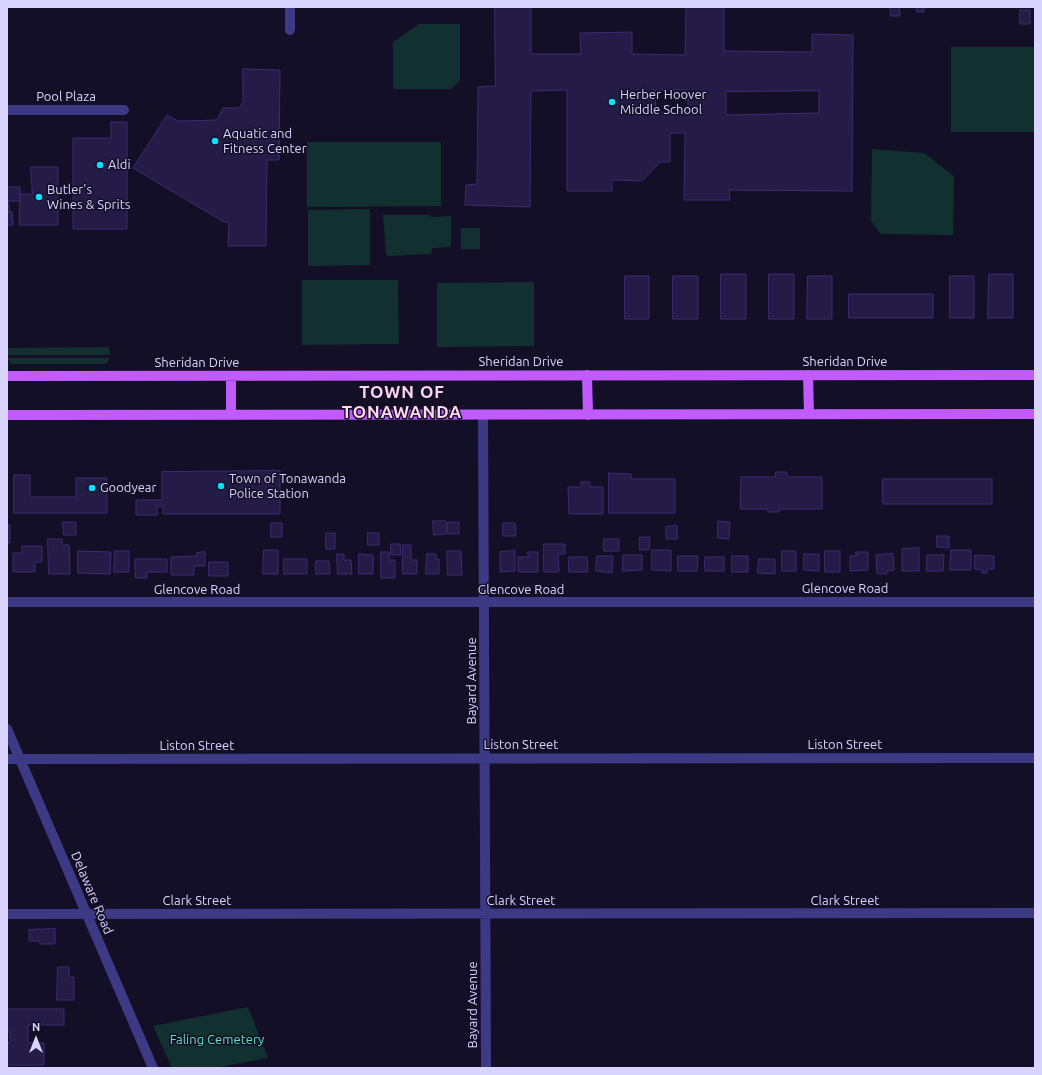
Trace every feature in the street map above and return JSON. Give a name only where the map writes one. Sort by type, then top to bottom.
[{"type":"main road","points":[[587,375],[588,414]]},
{"type":"main road","points":[[808,375],[809,414]]},
{"type":"main road","name":"Sheridan Drive","points":[[7,376],[1035,375]]},
{"type":"main road","points":[[231,376],[231,415]]},
{"type":"main road","points":[[7,416],[1035,414]]},
{"type":"street","points":[[290,7],[290,30]]},
{"type":"street","name":"Pool Plaza","points":[[7,110],[124,110]]},
{"type":"street","name":"Bayard Avenue","points":[[484,414],[486,1068]]},
{"type":"street","name":"Glencove Road","points":[[7,602],[1035,602]]},
{"type":"street","name":"Delaware Road","points":[[7,729],[153,1068]]},
{"type":"street","name":"Liston Street","points":[[7,759],[1035,758]]},
{"type":"street","name":"Clark Street","points":[[7,914],[1035,913]]},
{"type":"green space","points":[[419,24],[460,24],[460,80],[452,89],[393,89],[393,42]]},
{"type":"green space","points":[[951,47],[1035,47],[1035,132],[951,132]]},
{"type":"green space","points":[[307,142],[441,142],[441,206],[307,207]]},
{"type":"green space","points":[[872,149],[924,153],[954,176],[953,235],[881,234],[871,221]]},
{"type":"green space","points":[[370,209],[370,265],[308,266],[308,210]]},
{"type":"green space","points":[[383,215],[431,215],[431,217],[451,216],[451,247],[432,248],[431,254],[389,256],[386,254]]},
{"type":"green space","points":[[461,228],[480,228],[480,249],[461,249]]},
{"type":"green space","points":[[302,280],[398,280],[399,344],[302,345]]},
{"type":"green space","points":[[534,282],[534,346],[437,347],[437,283]]},
{"type":"green space","points":[[109,347],[110,355],[7,355],[7,348]]},
{"type":"green space","points":[[7,358],[110,358],[105,364],[11,364]]},
{"type":"green space","name":"Faling Cemetery","points":[[248,1007],[268,1058],[214,1068],[172,1068],[153,1026]]},
{"type":"building","name":"Herber Hoover Middle School","points":[[495,7],[531,7],[531,54],[581,54],[580,33],[632,32],[632,54],[685,55],[686,7],[724,7],[724,51],[812,52],[812,34],[853,35],[852,191],[729,190],[730,200],[684,200],[685,133],[670,133],[670,162],[660,162],[642,181],[612,180],[612,191],[567,191],[567,90],[531,91],[530,207],[465,205],[466,185],[477,184],[478,87],[495,86]],"holes":[[[656,90],[688,90],[688,112],[656,112]],[[819,91],[819,113],[726,115],[726,92]]]},
{"type":"building","points":[[890,7],[899,7],[900,16],[891,16]]},
{"type":"building","points":[[917,7],[924,7],[924,12],[917,12]]},
{"type":"building","points":[[1020,10],[1030,10],[1030,24],[1020,24]]},
{"type":"building","name":"Aquatic and Fitness Center","points":[[243,69],[280,70],[279,160],[267,160],[266,246],[228,246],[229,223],[224,222],[133,168],[167,115],[178,121],[217,120],[223,108],[239,108],[243,102]]},
{"type":"building","name":"Aldi","points":[[111,122],[127,122],[127,229],[73,229],[73,138],[111,138]]},
{"type":"building","name":"Butler's Wines & Sprits","points":[[31,167],[58,167],[58,225],[19,225],[20,194],[32,194]]},
{"type":"building","points":[[7,187],[20,187],[20,201],[7,201]]},
{"type":"building","points":[[8,201],[10,212],[7,212]]},
{"type":"building","points":[[12,212],[13,225],[7,225],[7,213]]},
{"type":"building","points":[[721,274],[746,274],[746,319],[721,319]]},
{"type":"building","points":[[769,274],[794,274],[794,319],[769,319]]},
{"type":"building","points":[[989,274],[1013,274],[1013,318],[988,318]]},
{"type":"building","points":[[625,276],[649,276],[649,319],[625,319]]},
{"type":"building","points":[[673,276],[698,276],[698,319],[673,319]]},
{"type":"building","points":[[808,276],[832,276],[832,319],[807,319]]},
{"type":"building","points":[[950,276],[974,276],[974,318],[950,318]]},
{"type":"building","points":[[849,294],[933,294],[933,318],[849,318]]},
{"type":"building","name":"Town of Tonawanda Police Station","points":[[280,471],[280,514],[163,514],[163,506],[157,506],[157,515],[136,515],[136,500],[162,500],[162,472]]},
{"type":"building","points":[[776,472],[786,472],[788,477],[822,477],[822,509],[779,509],[779,512],[768,512],[768,509],[740,509],[741,477],[775,477]]},
{"type":"building","points":[[609,473],[631,474],[631,479],[675,479],[675,513],[609,513]]},
{"type":"building","name":"Goodyear","points":[[14,475],[30,475],[30,497],[76,497],[76,478],[107,478],[107,513],[14,513]]},
{"type":"building","points":[[883,479],[992,479],[992,504],[883,504]]},
{"type":"building","points":[[581,482],[590,482],[590,487],[603,487],[603,514],[569,514],[568,487],[581,487]]},
{"type":"building","points":[[433,521],[446,521],[446,534],[434,535]]},
{"type":"building","points":[[718,521],[730,522],[729,539],[718,538]]},
{"type":"building","points":[[63,522],[76,522],[76,535],[64,535]]},
{"type":"building","points":[[448,522],[459,522],[459,534],[448,534]]},
{"type":"building","points":[[271,523],[282,523],[282,537],[271,537]]},
{"type":"building","points":[[503,523],[515,523],[516,536],[503,536]]},
{"type":"building","points":[[7,525],[10,525],[10,543],[7,543]]},
{"type":"building","points":[[677,526],[677,539],[666,539],[666,527]]},
{"type":"building","points":[[326,533],[335,533],[335,549],[326,549]]},
{"type":"building","points":[[368,533],[379,533],[379,545],[368,545]]},
{"type":"building","points":[[937,536],[949,536],[949,548],[937,547]]},
{"type":"building","points":[[640,537],[650,537],[649,550],[640,550]]},
{"type":"building","points":[[48,539],[62,539],[62,545],[69,545],[70,574],[49,574]]},
{"type":"building","points":[[604,539],[619,539],[619,551],[604,551]]},
{"type":"building","points":[[391,544],[400,544],[401,555],[391,555]]},
{"type":"building","points":[[544,544],[565,544],[565,554],[558,554],[559,572],[544,572]]},
{"type":"building","points":[[403,545],[411,545],[411,560],[417,560],[417,574],[403,574]]},
{"type":"building","points":[[22,546],[42,546],[42,562],[35,562],[35,572],[13,572],[13,553],[22,553]]},
{"type":"building","points":[[919,548],[919,571],[902,571],[902,549]]},
{"type":"building","points":[[264,550],[278,550],[278,574],[263,574]]},
{"type":"building","points":[[652,550],[671,550],[671,571],[652,570]]},
{"type":"building","points":[[951,550],[971,550],[971,570],[950,570]]},
{"type":"building","points":[[78,551],[111,552],[110,574],[78,573]]},
{"type":"building","points":[[115,551],[129,551],[129,572],[114,572]]},
{"type":"building","points":[[447,551],[461,551],[462,575],[448,575]]},
{"type":"building","points":[[515,551],[515,571],[500,572],[500,552]]},
{"type":"building","points":[[782,551],[796,551],[796,571],[782,571]]},
{"type":"building","points":[[825,551],[840,551],[840,572],[825,572]]},
{"type":"building","points":[[205,552],[205,566],[194,566],[194,575],[171,575],[171,557],[197,556],[197,553]]},
{"type":"building","points":[[381,552],[389,552],[389,560],[395,560],[395,578],[381,578]]},
{"type":"building","points":[[528,552],[538,552],[538,572],[518,572],[518,557],[528,557]]},
{"type":"building","points":[[856,552],[868,552],[868,570],[850,571],[850,556],[856,556]]},
{"type":"building","points":[[337,554],[344,554],[344,560],[351,560],[352,574],[338,574]]},
{"type":"building","points":[[359,554],[373,555],[373,574],[359,574]]},
{"type":"building","points":[[427,554],[436,554],[436,559],[439,559],[439,574],[426,574]]},
{"type":"building","points":[[804,554],[819,554],[819,571],[804,570]]},
{"type":"building","points":[[893,554],[894,570],[887,571],[887,574],[877,574],[876,555]]},
{"type":"building","points":[[623,555],[642,555],[642,570],[623,571]]},
{"type":"building","points":[[927,555],[944,555],[943,571],[927,571]]},
{"type":"building","points":[[975,555],[994,556],[994,569],[987,569],[987,573],[982,573],[982,570],[975,569]]},
{"type":"building","points":[[597,556],[613,556],[612,573],[596,571]]},
{"type":"building","points":[[678,556],[698,556],[697,571],[678,571]]},
{"type":"building","points":[[732,556],[748,556],[748,572],[732,572]]},
{"type":"building","points":[[569,557],[587,557],[588,572],[569,572]]},
{"type":"building","points":[[705,557],[724,557],[724,571],[705,571]]},
{"type":"building","points":[[135,559],[167,559],[167,572],[147,572],[147,578],[136,578]]},
{"type":"building","points":[[284,559],[307,559],[307,574],[284,574]]},
{"type":"building","points":[[759,559],[775,559],[775,574],[758,573]]},
{"type":"building","points":[[316,561],[329,561],[330,574],[316,574]]},
{"type":"building","points":[[209,562],[228,562],[228,576],[209,576]]},
{"type":"building","points":[[55,929],[55,944],[40,944],[40,941],[29,941],[29,930]]},
{"type":"building","points":[[58,967],[69,967],[69,977],[74,977],[74,1000],[57,1000]]},
{"type":"building","points":[[7,1009],[64,1009],[64,1025],[28,1025],[28,1043],[44,1043],[44,1065],[7,1065],[7,1043],[10,1043],[10,1032],[7,1032]]},
{"type":"place","name":"Herber Hoover Middle School","points":[[612,102]]},
{"type":"place","name":"Aquatic and Fitness Center","points":[[215,141]]},
{"type":"place","name":"Aldi","points":[[100,165]]},
{"type":"place","name":"Butler's Wines & Sprits","points":[[39,197]]},
{"type":"place","name":"Town of Tonawanda Police Station","points":[[221,486]]},
{"type":"place","name":"Goodyear","points":[[92,488]]},
{"type":"district","name":"TOWN OF TONAWANDA","points":[[402,402]]}]
